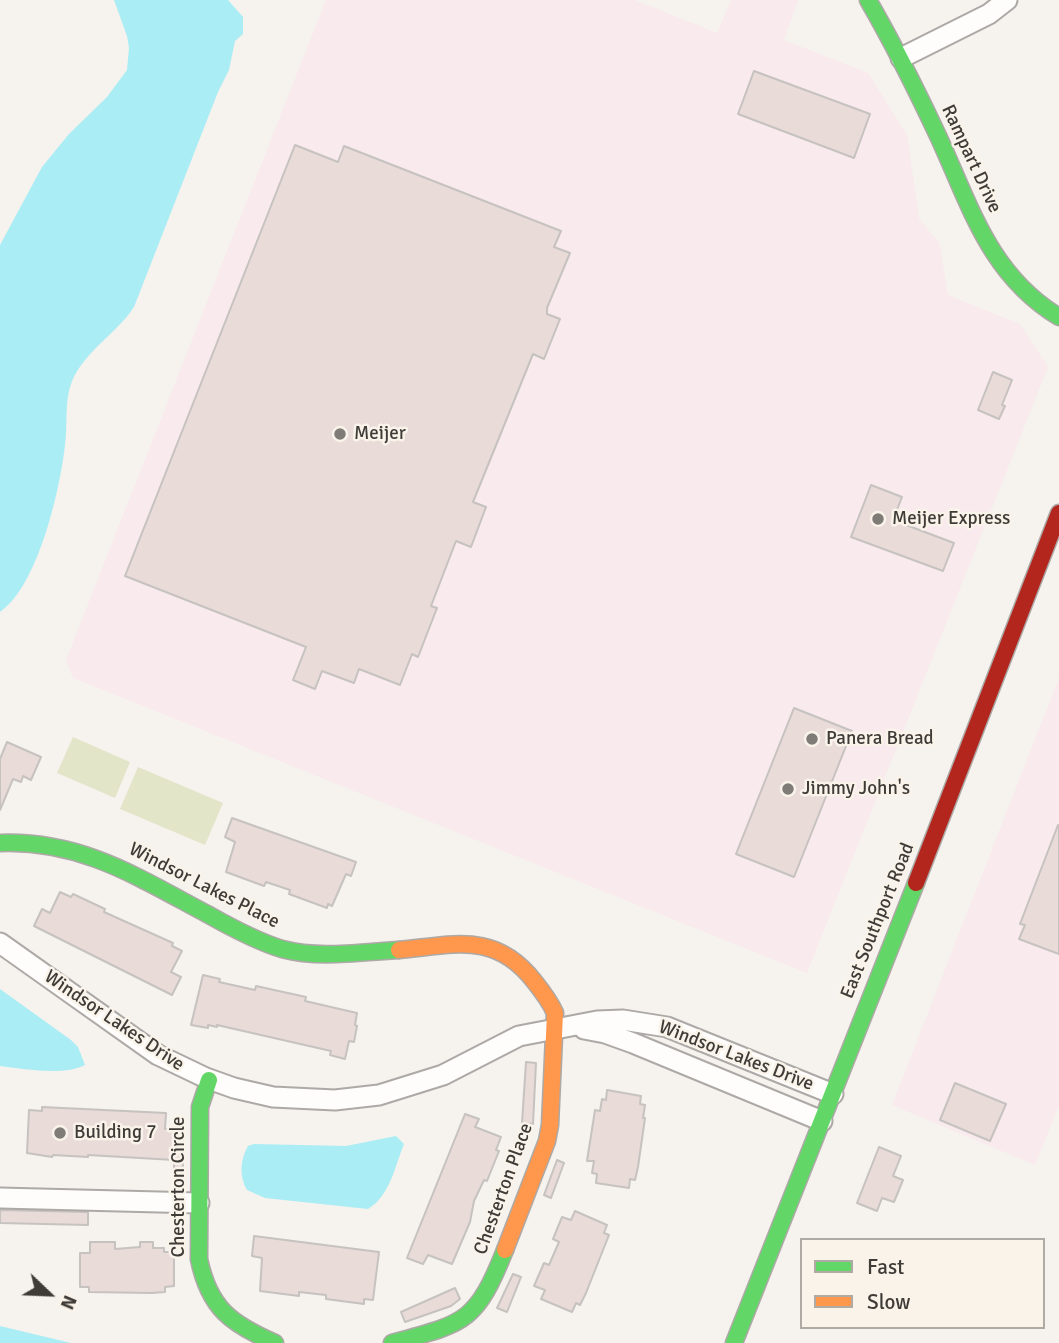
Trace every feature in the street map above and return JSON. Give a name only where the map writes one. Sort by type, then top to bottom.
[{"type":"street","name":"Rampart Drive","points":[[868,0],[901,58],[992,252],[1017,286],[1059,317]]},
{"type":"street","points":[[901,58],[989,14],[1007,0]]},
{"type":"street","name":"East Southport Road","points":[[734,1343],[1059,513]]},
{"type":"street","name":"Windsor Lakes Place","points":[[0,843],[43,843],[95,856],[248,936],[294,951],[327,955],[472,943],[495,948],[517,961],[542,990],[555,1013],[555,1028]]},
{"type":"street","name":"Windsor Lakes Drive","points":[[0,943],[158,1055],[209,1080],[251,1093],[289,1099],[335,1100],[379,1095],[443,1075],[519,1036],[597,1021],[623,1020],[667,1027],[833,1094]]},
{"type":"street","name":"Windsor Lakes Drive","points":[[555,1028],[576,1028],[624,1040],[822,1121]]},
{"type":"street","name":"Chesterton Place","points":[[392,1343],[445,1328],[469,1314],[491,1287],[547,1141],[555,1028]]},
{"type":"street","name":"Chesterton Circle","points":[[209,1080],[200,1107],[199,1203],[199,1259],[207,1292],[225,1315],[238,1326],[275,1343]]},
{"type":"street","points":[[0,1199],[199,1203]]},
{"type":"shaded area","points":[[326,0],[635,0],[717,33],[731,0],[798,0],[784,40],[868,73],[907,135],[919,219],[939,242],[948,295],[1020,324],[1048,367],[807,973],[73,678],[66,660]]},
{"type":"shaded area","points":[[1059,678],[1059,1105],[1035,1165],[892,1105]]},
{"type":"green space","points":[[73,737],[130,762],[115,798],[57,773]]},
{"type":"green space","points":[[138,767],[223,803],[205,845],[120,809]]},
{"type":"water","points":[[114,0],[228,0],[243,17],[243,34],[235,41],[229,70],[134,307],[85,360],[72,381],[68,396],[62,464],[45,536],[25,581],[0,612],[0,245],[42,167],[69,134],[107,97],[127,70],[127,36]]},
{"type":"water","points":[[0,989],[71,1040],[78,1047],[85,1065],[55,1071],[0,1066]]},
{"type":"water","points":[[396,1136],[404,1144],[394,1171],[387,1189],[368,1209],[265,1198],[247,1190],[243,1179],[243,1157],[248,1146],[254,1144],[346,1146]]},
{"type":"water","points":[[0,1326],[71,1343],[0,1343]]},
{"type":"building","points":[[754,71],[870,114],[854,158],[738,114]]},
{"type":"building","name":"Meijer","points":[[295,145],[338,162],[344,146],[561,231],[554,247],[570,253],[547,308],[547,314],[560,319],[544,359],[533,354],[473,502],[486,507],[471,547],[456,541],[431,606],[437,608],[418,657],[412,654],[400,685],[359,669],[354,683],[322,671],[315,689],[293,680],[306,647],[125,576]]},
{"type":"building","points":[[993,372],[1012,380],[999,419],[978,410]]},
{"type":"building","points":[[871,485],[902,497],[893,520],[954,543],[943,571],[851,537]]},
{"type":"building","points":[[794,708],[852,731],[794,877],[736,854]]},
{"type":"building","points":[[7,742],[41,757],[31,780],[23,776],[21,782],[13,779],[0,810],[0,759]]},
{"type":"building","points":[[232,818],[356,862],[351,876],[346,874],[332,906],[328,904],[327,908],[289,894],[290,890],[266,882],[264,886],[226,872],[235,842],[225,837]]},
{"type":"building","points":[[1058,825],[1059,954],[1019,939],[1025,925],[1020,924]]},
{"type":"building","points":[[60,892],[71,897],[73,894],[105,909],[104,912],[173,943],[172,946],[182,951],[171,972],[181,977],[172,995],[34,926],[42,909],[50,913]]},
{"type":"building","points":[[203,975],[220,979],[219,982],[255,990],[256,986],[306,997],[305,1001],[357,1013],[354,1042],[349,1041],[345,1059],[330,1055],[331,1051],[217,1025],[208,1025],[208,1028],[191,1025]]},
{"type":"building","points":[[526,1062],[536,1063],[533,1124],[522,1123]]},
{"type":"building","points":[[955,1083],[1006,1104],[990,1141],[940,1120]]},
{"type":"building","points":[[607,1090],[641,1096],[640,1104],[645,1105],[638,1167],[635,1180],[630,1179],[629,1188],[596,1183],[597,1174],[592,1173],[594,1161],[587,1161],[595,1110],[600,1111],[602,1099],[606,1100]]},
{"type":"building","name":"Building 7","points":[[42,1107],[166,1113],[165,1129],[183,1129],[183,1168],[174,1168],[174,1160],[88,1155],[52,1157],[27,1153],[29,1110],[42,1111]]},
{"type":"building","points":[[465,1114],[479,1119],[475,1127],[501,1137],[496,1150],[499,1151],[487,1181],[484,1180],[474,1201],[470,1222],[452,1264],[428,1255],[423,1264],[407,1258]]},
{"type":"building","points":[[879,1147],[901,1156],[893,1176],[903,1180],[894,1202],[882,1198],[877,1211],[857,1203]]},
{"type":"building","points":[[557,1160],[564,1163],[551,1198],[544,1195]]},
{"type":"building","points":[[0,1210],[88,1212],[88,1225],[0,1223]]},
{"type":"building","points":[[575,1211],[607,1225],[604,1233],[609,1235],[586,1293],[580,1305],[576,1303],[572,1312],[541,1299],[545,1290],[534,1286],[544,1263],[549,1265],[559,1242],[553,1239],[562,1217],[571,1220]]},
{"type":"building","points":[[254,1236],[379,1252],[373,1300],[364,1299],[364,1304],[326,1299],[326,1295],[299,1292],[299,1296],[260,1291],[262,1258],[252,1256]]},
{"type":"building","points":[[90,1242],[115,1242],[115,1249],[140,1247],[140,1242],[153,1242],[153,1248],[174,1252],[174,1286],[165,1287],[165,1292],[152,1293],[89,1292],[89,1287],[80,1287],[80,1253],[90,1253]]},
{"type":"building","points":[[513,1274],[521,1277],[507,1312],[497,1308]]},
{"type":"building","points":[[455,1288],[460,1299],[451,1306],[405,1322],[401,1312]]},
{"type":"traffic: fast","points":[[868,0],[922,103],[985,238],[1016,281],[1035,300],[1059,317]]},
{"type":"traffic: fast","points":[[0,843],[57,848],[109,864],[244,934],[282,949],[311,954],[399,950]]},
{"type":"traffic: fast","points":[[734,1343],[916,883]]},
{"type":"traffic: fast","points":[[209,1080],[200,1107],[199,1259],[203,1276],[224,1312],[246,1329],[275,1343]]},
{"type":"traffic: fast","points":[[392,1343],[436,1330],[465,1316],[485,1293],[505,1250]]},
{"type":"traffic: slow","points":[[399,950],[456,944],[489,948],[504,954],[534,981],[555,1013],[547,1141],[505,1250]]},
{"type":"traffic: jam","points":[[916,883],[1059,513]]},
{"type":"place","name":"Meijer","points":[[340,434]]},
{"type":"place","name":"Meijer Express","points":[[878,519]]},
{"type":"place","name":"Panera Bread","points":[[812,739]]},
{"type":"place","name":"Jimmy John's","points":[[788,789]]},
{"type":"place","name":"Building 7","points":[[60,1133]]}]
